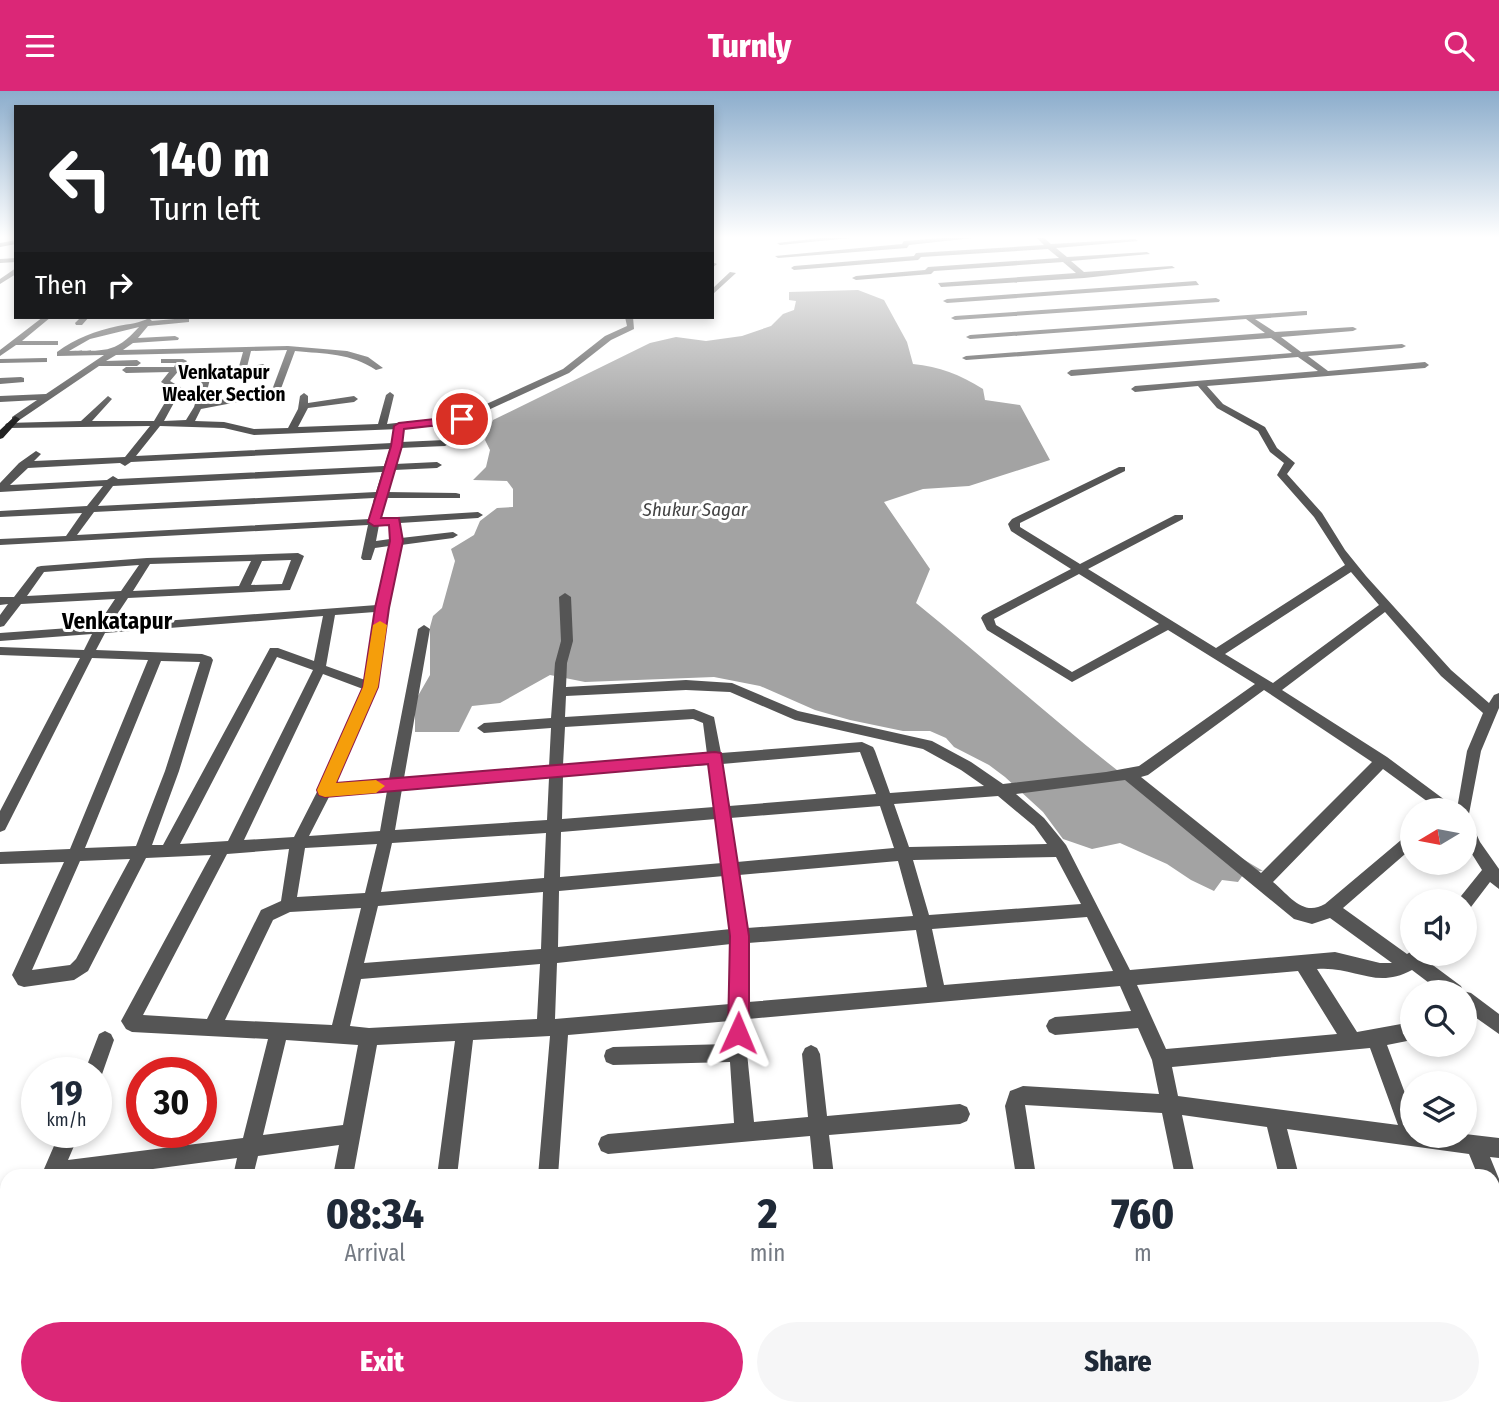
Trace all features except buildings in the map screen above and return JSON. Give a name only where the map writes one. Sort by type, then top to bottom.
[{"type":"street","points":[[947,301],[963,300]]},
{"type":"street","points":[[1030,300],[1041,312]]},
{"type":"street","points":[[1111,300],[1169,350]]},
{"type":"street","points":[[955,317],[1216,300]]},
{"type":"street","points":[[971,337],[1304,313]]},
{"type":"street","points":[[1248,317],[1327,374]]},
{"type":"street","points":[[0,354],[44,319]]},
{"type":"street","points":[[0,420],[83,425],[189,423],[224,425],[248,432],[441,423],[481,412],[566,370],[608,338],[631,327],[629,319]]},
{"type":"street","points":[[186,320],[149,321],[122,327],[78,341],[60,354],[292,349],[347,353],[365,359],[379,368]]},
{"type":"street","points":[[0,436],[13,422],[131,341],[149,321]]},
{"type":"street","points":[[966,358],[1353,330]]},
{"type":"street","points":[[1061,331],[1099,370]]},
{"type":"street","points":[[131,341],[175,338]]},
{"type":"street","points":[[14,343],[55,343]]},
{"type":"street","points":[[1071,373],[1188,367],[1402,346]]},
{"type":"street","points":[[198,407],[276,392],[292,349]]},
{"type":"street","points":[[247,351],[242,370],[264,367]]},
{"type":"street","points":[[70,537],[157,424],[178,388],[165,382],[179,352]]},
{"type":"street","points":[[1176,357],[1188,367]]},
{"type":"street","points":[[0,361],[44,360]]},
{"type":"street","points":[[98,364],[175,365]]},
{"type":"street","points":[[86,372],[175,365]]},
{"type":"street","points":[[1135,389],[1425,365]]},
{"type":"street","points":[[189,423],[198,407],[206,379]]},
{"type":"street","points":[[0,381],[21,380]]},
{"type":"street","points":[[1202,382],[1220,406],[1262,429],[1273,450],[1290,463],[1282,471],[1282,475],[1318,515],[1352,566],[1446,673],[1489,712]]},
{"type":"street","points":[[382,427],[390,395]]},
{"type":"street","points":[[0,399],[49,397]]},
{"type":"street","points":[[83,425],[108,398]]},
{"type":"street","points":[[291,431],[303,401],[354,399]]},
{"type":"street","points":[[366,558],[380,495],[397,446],[399,426]]},
{"type":"street","points":[[22,465],[445,443]]},
{"type":"street","points":[[1,489],[22,465],[36,454]]},
{"type":"street","points":[[1,489],[437,465]]},
{"type":"street","points":[[1122,469],[1013,524],[1016,529],[1269,687],[1382,761],[1432,798]]},
{"type":"street","points":[[0,514],[380,495],[456,496]]},
{"type":"street","points":[[0,542],[478,515]]},
{"type":"street","points":[[1168,624],[1072,678],[1059,672],[987,622],[990,615],[1180,517]]},
{"type":"street","points":[[288,905],[298,843],[371,687],[382,608],[396,541],[394,521]]},
{"type":"street","points":[[370,545],[453,535]]},
{"type":"street","points":[[0,601],[18,600],[125,594],[286,587],[298,556],[147,561],[41,569],[18,600],[0,623]]},
{"type":"street","points":[[243,589],[258,558]]},
{"type":"street","points":[[0,826],[101,629],[147,561]]},
{"type":"street","points":[[1216,654],[1352,566]]},
{"type":"street","points":[[548,1169],[553,1028],[549,956],[551,886],[561,663],[566,641],[565,597]]},
{"type":"street","points":[[0,858],[74,857],[554,826],[1001,790],[1128,774],[1143,771],[1386,606]]},
{"type":"street","points":[[0,637],[382,608]]},
{"type":"street","points":[[330,612],[319,670],[228,848],[132,1023],[369,1037],[465,1034],[1335,960],[1359,964],[1377,972],[1393,972],[1402,966]]},
{"type":"street","points":[[339,1034],[386,837],[425,629]]},
{"type":"street","points":[[0,651],[202,658],[207,660],[172,771],[141,853],[79,969],[21,979],[156,657]]},
{"type":"street","points":[[167,851],[274,651],[319,670],[371,687]]},
{"type":"street","points":[[560,686],[686,685],[732,688],[795,715],[927,745],[966,766],[1001,790],[1039,822],[1061,850],[1125,978],[1161,1059],[1184,1169]]},
{"type":"street","points":[[1465,798],[1466,782],[1489,712],[1499,698]]},
{"type":"street","points":[[484,727],[639,716],[703,715],[709,720],[720,812],[732,870],[740,936],[738,1053],[745,1133]]},
{"type":"street","points":[[325,790],[862,747],[867,751],[904,854],[923,923],[937,993]]},
{"type":"street","points":[[1262,883],[1382,761]]},
{"type":"street","points":[[1128,774],[1308,918],[1317,917],[1331,909],[1400,849]]},
{"type":"street","points":[[212,1028],[267,915],[288,905],[371,901],[904,854],[1061,850]]},
{"type":"street","points":[[1477,851],[1495,876],[1477,892]]},
{"type":"street","points":[[1331,909],[1400,951]]},
{"type":"street","points":[[354,972],[549,956],[740,936],[1092,910]]},
{"type":"street","points":[[1303,964],[1353,1042]]},
{"type":"street","points":[[1422,966],[1440,980]]},
{"type":"street","points":[[1477,1006],[1496,1018]]},
{"type":"street","points":[[1055,1026],[1144,1019]]},
{"type":"street","points":[[245,1169],[279,1031]]},
{"type":"street","points":[[448,1169],[465,1034]]},
{"type":"street","points":[[1161,1059],[1353,1042],[1400,1034]]},
{"type":"street","points":[[344,1169],[369,1037]]},
{"type":"street","points":[[1376,1039],[1400,1104]]},
{"type":"street","points":[[99,1057],[105,1040]]},
{"type":"street","points":[[613,1056],[738,1053]]},
{"type":"street","points":[[811,1054],[823,1169]]},
{"type":"street","points":[[1025,1169],[1015,1105],[1017,1098],[1023,1095],[1170,1104],[1400,1136]]},
{"type":"street","points":[[608,1144],[960,1114]]},
{"type":"street","points":[[1275,1120],[1288,1169]]},
{"type":"street","points":[[106,1169],[144,1168],[351,1134]]},
{"type":"street","points":[[1477,1145],[1499,1148]]},
{"type":"street","points":[[56,1169],[64,1148]]},
{"type":"street","points":[[1476,1148],[1485,1169]]},
{"type":"water","name":"Shukur Sagar","points":[[789,300],[884,300],[907,342],[913,364],[941,369],[966,379],[983,389],[985,400],[1020,405],[1050,460],[969,486],[923,489],[884,502],[930,569],[916,603],[1127,778],[1216,842],[1263,871],[1245,872],[1238,882],[1222,880],[1214,891],[1167,864],[1120,843],[1092,849],[1063,839],[1043,812],[1005,777],[989,765],[954,747],[946,738],[930,731],[903,731],[850,720],[815,710],[760,686],[714,677],[585,682],[550,675],[500,703],[472,706],[459,732],[415,732],[415,701],[430,675],[430,627],[433,616],[442,608],[455,561],[451,549],[474,535],[480,521],[497,508],[513,507],[513,489],[507,481],[473,480],[486,467],[490,450],[485,440],[493,420],[650,343],[676,337],[706,341],[742,336],[771,326],[783,314],[794,310],[796,301]]},
{"type":"slow traffic","points":[[376,786],[325,790],[371,687],[380,625]]},
{"type":"district","name":"Venkatapur Weaker Section","points":[[224,383]]},
{"type":"district","name":"Venkatapur","points":[[117,621]]},
{"type":"route","points":[[462,419],[399,426],[397,446],[374,522],[394,521],[396,541],[382,608],[371,687],[325,790],[715,758],[720,812],[732,870],[740,936],[738,1033]]}]
